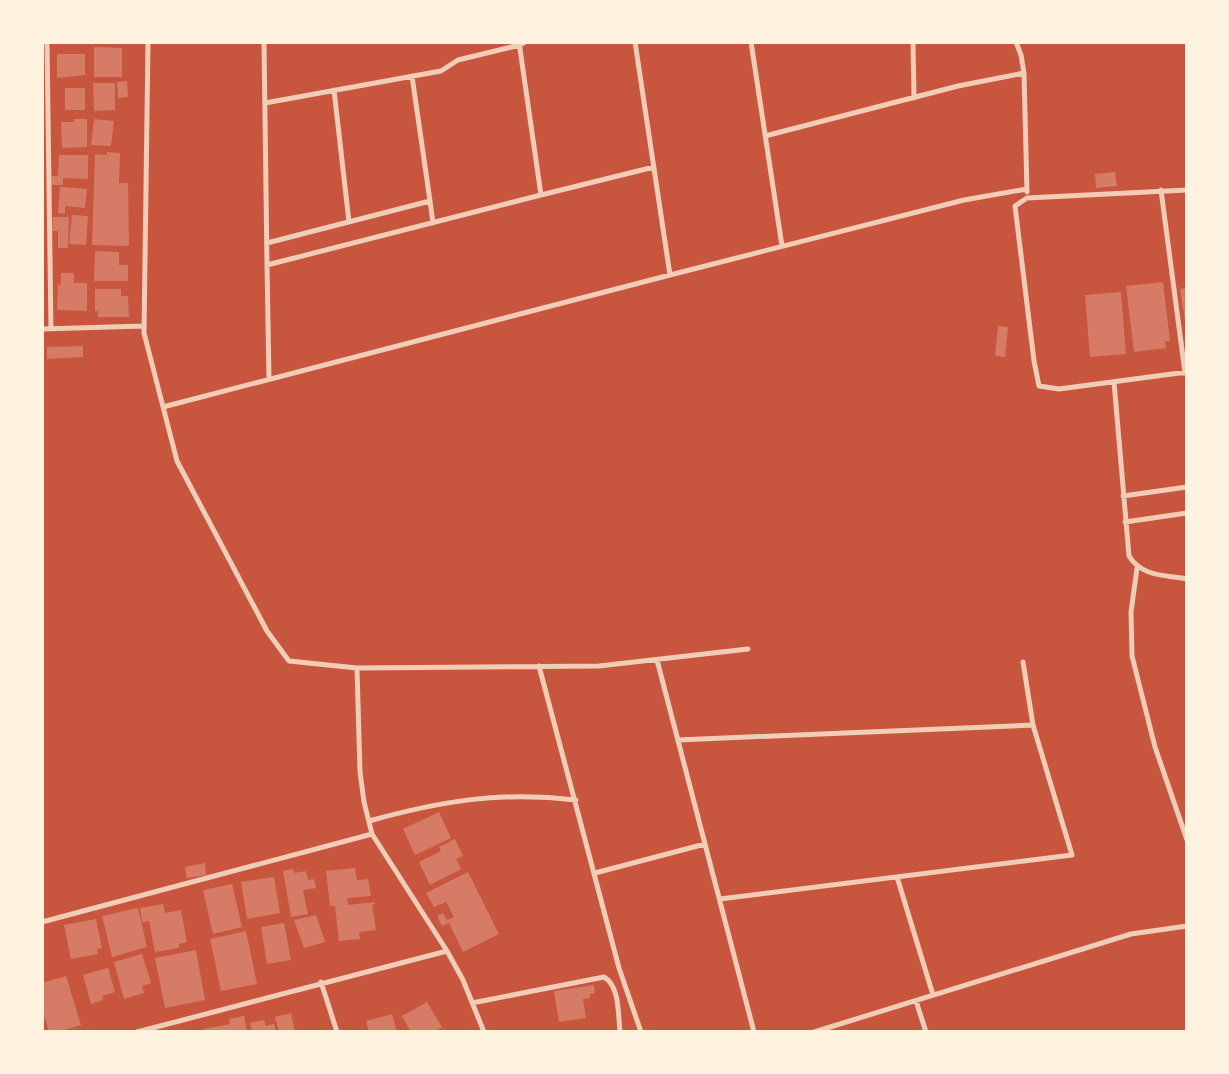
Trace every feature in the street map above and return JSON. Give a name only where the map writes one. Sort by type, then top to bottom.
[{"type":"street","points":[[47,42],[51,329]]},
{"type":"street","points":[[148,42],[144,326],[177,461],[267,631],[289,661],[306,665],[356,668],[599,666],[748,649]]},
{"type":"street","points":[[264,42],[269,379]]},
{"type":"street","points":[[635,42],[670,275]]},
{"type":"street","points":[[751,42],[782,246]]},
{"type":"street","points":[[914,42],[914,97]]},
{"type":"street","points":[[1016,42],[1024,72],[1027,198]]},
{"type":"street","points":[[265,103],[441,71],[457,60],[521,43],[541,195]]},
{"type":"street","points":[[765,136],[914,97],[1024,72]]},
{"type":"street","points":[[412,76],[433,223]]},
{"type":"street","points":[[334,90],[349,222]]},
{"type":"street","points":[[267,265],[654,167]]},
{"type":"street","points":[[163,407],[964,200],[1027,189]]},
{"type":"street","points":[[1161,190],[1186,373],[1059,389],[1039,386],[1015,206],[1027,198],[1161,190],[1187,190]]},
{"type":"street","points":[[267,243],[429,201]]},
{"type":"street","points":[[42,329],[144,326]]},
{"type":"street","points":[[1114,382],[1129,556],[1137,568],[1131,612],[1132,656],[1155,747],[1187,840]]},
{"type":"street","points":[[1123,496],[1187,487]]},
{"type":"street","points":[[1125,522],[1187,513]]},
{"type":"street","points":[[1137,568],[1187,579]]},
{"type":"street","points":[[657,660],[754,1032]]},
{"type":"street","points":[[720,900],[1072,855],[1033,725],[1023,663]]},
{"type":"street","points":[[539,666],[619,968],[641,1032]]},
{"type":"street","points":[[356,668],[360,772],[372,834],[447,951],[463,980],[484,1032]]},
{"type":"street","points":[[678,740],[1033,725]]},
{"type":"street","points":[[369,821],[430,804],[483,797],[576,800]]},
{"type":"street","points":[[42,922],[372,834]]},
{"type":"street","points":[[595,873],[705,844]]},
{"type":"street","points":[[897,877],[933,995]]},
{"type":"street","points":[[814,1032],[1131,934],[1187,926]]},
{"type":"street","points":[[137,1032],[447,951]]},
{"type":"street","points":[[472,1003],[604,977],[610,981],[616,995],[620,1032]]},
{"type":"street","points":[[321,982],[337,1032]]},
{"type":"street","points":[[916,1000],[926,1032]]},
{"type":"building","points":[[94,47],[122,48],[122,77],[94,77]]},
{"type":"building","points":[[57,54],[85,54],[85,75],[57,78]]},
{"type":"building","points":[[127,81],[128,97],[118,98],[117,82]]},
{"type":"building","points":[[93,83],[115,83],[115,110],[94,111]]},
{"type":"building","points":[[65,88],[85,88],[85,110],[65,110]]},
{"type":"building","points":[[74,119],[87,119],[87,147],[62,148],[61,122],[74,122]]},
{"type":"building","points":[[94,119],[114,121],[111,146],[91,145]]},
{"type":"building","points":[[107,152],[120,153],[119,183],[128,183],[129,246],[92,245],[95,154],[107,155]]},
{"type":"building","points":[[59,155],[88,155],[88,179],[63,178],[63,185],[51,185],[52,176],[58,176]]},
{"type":"building","points":[[1115,172],[1117,186],[1096,188],[1095,174]]},
{"type":"building","points":[[60,187],[87,189],[85,208],[65,206],[65,214],[58,213]]},
{"type":"building","points":[[72,215],[88,216],[86,245],[69,244]]},
{"type":"building","points":[[53,217],[69,217],[68,248],[58,248],[58,231],[52,231]]},
{"type":"building","points":[[95,251],[119,252],[119,265],[128,265],[128,281],[94,281]]},
{"type":"building","points":[[61,273],[74,273],[74,283],[87,283],[87,311],[57,310]]},
{"type":"building","points":[[1163,282],[1170,341],[1165,341],[1166,348],[1134,352],[1126,286]]},
{"type":"building","points":[[1187,288],[1187,320],[1185,320],[1180,289]]},
{"type":"building","points":[[95,289],[121,289],[121,296],[128,296],[129,317],[98,317],[98,311],[95,311]]},
{"type":"building","points":[[1121,292],[1126,354],[1090,357],[1085,295]]},
{"type":"building","points":[[998,326],[1008,327],[1005,357],[995,356]]},
{"type":"building","points":[[83,346],[83,357],[47,359],[47,347]]},
{"type":"building","points":[[439,812],[451,838],[415,855],[403,829]]},
{"type":"building","points":[[455,839],[463,856],[456,859],[461,869],[430,885],[419,862],[441,851],[439,847]]},
{"type":"building","points":[[205,863],[206,875],[187,878],[185,867]]},
{"type":"building","points":[[355,868],[357,880],[368,879],[371,896],[347,898],[348,905],[375,902],[372,905],[376,930],[359,932],[360,939],[339,941],[335,906],[330,906],[326,871]]},
{"type":"building","points":[[293,869],[294,873],[306,871],[308,880],[314,879],[316,888],[303,890],[308,914],[291,917],[283,871]]},
{"type":"building","points":[[468,872],[499,934],[463,952],[449,923],[442,926],[437,916],[443,913],[447,920],[454,917],[446,902],[434,907],[426,893]]},
{"type":"building","points":[[274,877],[280,913],[247,919],[241,882]]},
{"type":"building","points":[[232,884],[242,927],[213,934],[203,890]]},
{"type":"building","points":[[163,904],[165,913],[181,910],[187,942],[179,944],[179,948],[155,952],[149,921],[142,922],[140,908]]},
{"type":"building","points":[[138,908],[147,947],[112,957],[102,916]]},
{"type":"building","points":[[316,915],[325,942],[304,948],[294,920]]},
{"type":"building","points":[[96,919],[102,948],[97,949],[98,954],[71,959],[64,925]]},
{"type":"building","points":[[284,923],[291,960],[267,964],[261,927]]},
{"type":"building","points":[[246,931],[257,984],[221,991],[210,939]]},
{"type":"building","points":[[196,950],[205,1000],[165,1008],[155,958]]},
{"type":"building","points":[[142,954],[151,983],[142,986],[144,993],[124,999],[114,962]]},
{"type":"building","points":[[108,968],[115,992],[102,996],[103,1000],[91,1004],[83,975]]},
{"type":"building","points":[[66,976],[81,1025],[49,1032],[42,1008],[42,983]]},
{"type":"building","points":[[594,985],[595,993],[590,994],[590,998],[583,999],[586,1018],[559,1022],[554,991]]},
{"type":"building","points":[[427,1002],[442,1027],[434,1032],[411,1032],[402,1016]]},
{"type":"building","points":[[291,1013],[295,1032],[279,1032],[275,1017]]},
{"type":"building","points":[[392,1014],[397,1032],[369,1032],[366,1021]]},
{"type":"building","points":[[244,1016],[247,1032],[204,1032],[204,1029],[230,1024],[229,1019]]},
{"type":"building","points":[[264,1020],[266,1026],[274,1024],[276,1032],[252,1032],[250,1023]]}]
